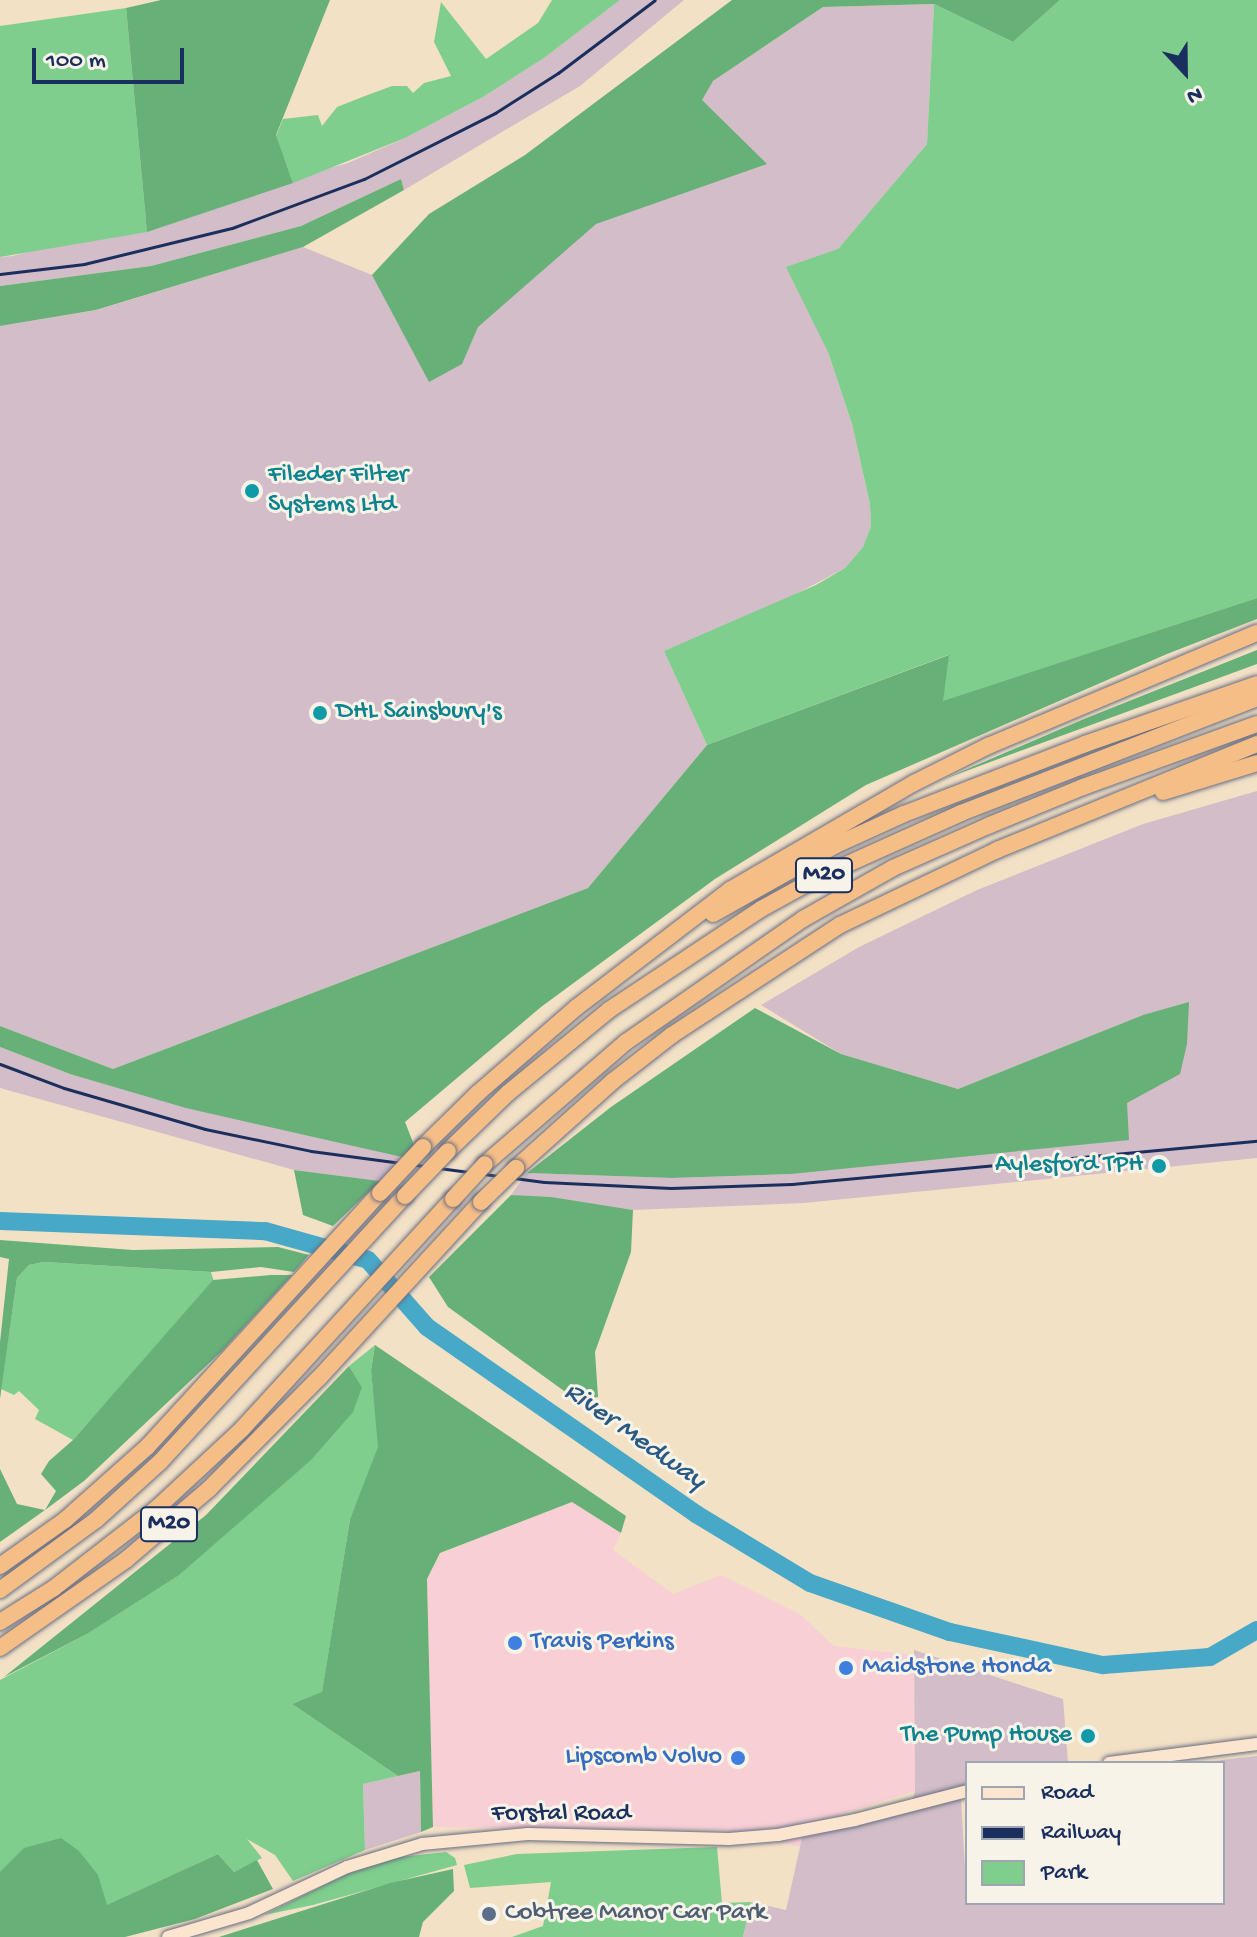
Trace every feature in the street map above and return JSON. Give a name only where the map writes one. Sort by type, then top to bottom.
[{"type":"highway","name":"M20","points":[[0,1566],[65,1520],[148,1446],[423,1147],[501,1073],[612,981],[730,890],[914,783],[988,746],[1257,633]]},
{"type":"highway","name":"M20","points":[[612,981],[687,929],[836,845],[983,782],[1257,684]]},
{"type":"highway","name":"M20","points":[[0,1590],[96,1520],[160,1462],[275,1342],[448,1151],[508,1093],[609,1010],[714,937],[876,850],[961,813],[1257,698]]},
{"type":"highway","name":"M20","points":[[0,1622],[54,1588],[157,1508],[304,1364],[485,1164],[616,1049],[703,985],[803,919],[893,868],[1083,787],[1257,724]]},
{"type":"highway","name":"M20","points":[[0,1648],[76,1597],[165,1528],[246,1454],[516,1168],[613,1081],[727,996],[840,925],[997,850],[1257,744]]},
{"type":"highway","name":"M20","points":[[997,850],[1257,763]]},
{"type":"street","points":[[1125,1761],[1257,1744]]},
{"type":"street","name":"Forstal Road","points":[[168,1937],[249,1913],[347,1867],[422,1844],[528,1834],[729,1839],[778,1835],[855,1820],[965,1792]]},
{"type":"shaded area","points":[[620,0],[684,0],[580,86],[404,190],[401,179],[301,226],[151,266],[0,286],[0,257],[13,256],[348,163],[405,138],[483,97],[544,58]]},
{"type":"shaded area","points":[[934,4],[927,144],[838,249],[828,352],[852,424],[870,504],[871,526],[863,547],[845,568],[779,603],[664,651],[707,745],[588,888],[113,1069],[0,1026],[0,326],[97,310],[303,247],[372,275],[713,81],[823,7]]},
{"type":"shaded area","points":[[1257,791],[1257,1158],[804,1203],[633,1210],[511,1195],[527,1173],[672,1178],[791,1174],[1126,1103],[1143,1015],[958,1089],[841,1054],[761,1005],[859,947],[977,890],[1143,824]]},
{"type":"shaded area","points":[[0,1047],[70,1074],[414,1145],[380,1181],[294,1170],[0,1088]]},
{"type":"shaded area","points":[[572,1502],[621,1533],[613,1550],[673,1594],[721,1575],[801,1615],[834,1646],[914,1655],[915,1791],[819,1821],[819,1851],[723,1830],[433,1827],[427,1579],[441,1553]]},
{"type":"shaded area","points":[[914,1650],[1063,1699],[1068,1761],[965,1761],[965,1797],[961,1798],[965,1905],[1225,1905],[1225,1761],[1213,1761],[1257,1756],[1257,1937],[743,1937],[751,1902],[786,1910],[802,1838],[909,1812],[915,1791]]},
{"type":"shaded area","points":[[420,1771],[421,1832],[365,1850],[363,1784]]},
{"type":"green space","points":[[161,0],[330,0],[276,135],[293,183],[147,232],[126,8]]},
{"type":"green space","points":[[552,0],[620,0],[544,58],[483,97],[405,138],[293,183],[276,136],[283,119],[318,115],[322,126],[337,107],[365,96],[392,86],[407,86],[413,93],[424,83],[451,76],[434,42],[441,2],[486,59],[538,23]]},
{"type":"green space","points":[[732,0],[1060,0],[1013,42],[934,4],[823,7],[713,81],[702,100],[767,164],[596,224],[478,327],[462,364],[429,382],[372,275],[429,214],[525,155]]},
{"type":"green space","points":[[1060,0],[1257,0],[1257,598],[942,702],[948,655],[707,745],[664,651],[816,585],[845,568],[863,547],[871,526],[870,504],[852,424],[828,352],[786,267],[838,249],[927,144],[934,4],[1013,42]]},
{"type":"green space","points":[[126,8],[147,232],[0,257],[0,26]]},
{"type":"green space","points":[[401,179],[404,190],[303,247],[96,310],[0,326],[0,286],[151,266],[301,226]]},
{"type":"green space","points":[[1257,598],[1257,619],[1167,654],[866,785],[715,879],[541,1007],[405,1122],[414,1145],[402,1157],[186,1108],[70,1074],[0,1047],[0,1026],[113,1069],[588,888],[707,745],[949,655],[943,701]]},
{"type":"green space","points":[[1257,650],[1257,664],[944,779],[1084,719]]},
{"type":"green space","points":[[1189,1002],[1187,1044],[1180,1074],[1127,1103],[1129,1140],[791,1174],[672,1178],[527,1173],[611,1107],[755,1008],[841,1054],[958,1089],[1143,1015]]},
{"type":"green space","points":[[294,1170],[380,1181],[333,1226],[303,1215]]},
{"type":"green space","points":[[511,1195],[551,1197],[633,1210],[631,1252],[595,1352],[598,1397],[578,1401],[448,1307],[429,1277]]},
{"type":"green space","points":[[0,1240],[133,1250],[278,1247],[309,1255],[294,1272],[261,1267],[211,1272],[44,1262],[29,1265],[17,1278],[0,1399],[0,1342],[9,1259],[0,1257]]},
{"type":"green space","points":[[44,1262],[211,1272],[214,1282],[73,1440],[35,1419],[39,1410],[19,1391],[14,1395],[1,1389],[17,1278],[29,1265]]},
{"type":"green space","points":[[292,1275],[222,1351],[84,1481],[45,1510],[56,1491],[41,1474],[49,1461],[73,1440],[213,1280]]},
{"type":"green space","points":[[375,1345],[371,1370],[379,1447],[350,1519],[322,1693],[292,1704],[398,1776],[363,1784],[365,1850],[293,1881],[275,1855],[247,1839],[262,1858],[234,1872],[218,1854],[106,1906],[0,1872],[0,1680],[87,1634],[181,1573],[362,1387],[349,1366]]},
{"type":"green space","points":[[375,1345],[626,1516],[621,1533],[572,1502],[440,1553],[427,1579],[433,1827],[421,1832],[420,1771],[398,1776],[292,1704],[322,1692],[350,1519],[378,1447],[371,1370]]},
{"type":"green space","points":[[349,1366],[362,1387],[353,1412],[311,1460],[179,1575],[87,1634],[4,1677],[206,1515]]},
{"type":"green space","points":[[0,1469],[17,1504],[45,1510],[0,1542]]},
{"type":"green space","points":[[61,1838],[79,1851],[98,1875],[107,1905],[218,1854],[234,1872],[257,1860],[273,1889],[195,1919],[125,1937],[0,1937],[0,1872],[24,1848]]},
{"type":"green space","points":[[717,1847],[722,1903],[751,1902],[743,1937],[512,1937],[543,1926],[551,1882],[470,1888],[464,1865],[517,1854]]},
{"type":"green space","points":[[446,1852],[455,1858],[457,1865],[313,1905],[264,1915],[345,1875],[391,1858]]},
{"type":"green space","points":[[453,1869],[454,1891],[423,1922],[419,1937],[219,1937],[390,1883]]},
{"type":"waterway","name":"River Medway","points":[[0,1221],[265,1231],[368,1260],[427,1327],[696,1514],[810,1583],[950,1632],[1103,1665],[1210,1657],[1257,1630]]},
{"type":"railway","points":[[0,274],[84,264],[232,228],[364,179],[495,113],[558,73],[655,0]]},
{"type":"railway","points":[[0,1064],[64,1088],[205,1129],[311,1151],[544,1182],[671,1188],[792,1184],[1257,1141]]},
{"type":"place","name":"Fileder Filter Systems Ltd","points":[[252,491]]},
{"type":"place","name":"DHL Sainsbury's","points":[[320,713]]},
{"type":"place","name":"Aylesford TPH","points":[[1159,1166]]},
{"type":"place","name":"Travis Perkins","points":[[515,1643]]},
{"type":"place","name":"Maidstone Honda","points":[[846,1668]]},
{"type":"place","name":"The Pump House","points":[[1088,1736]]},
{"type":"place","name":"Lipscomb Volvo","points":[[738,1758]]},
{"type":"place","name":"Cobtree Manor Car Park","points":[[489,1914]]}]
